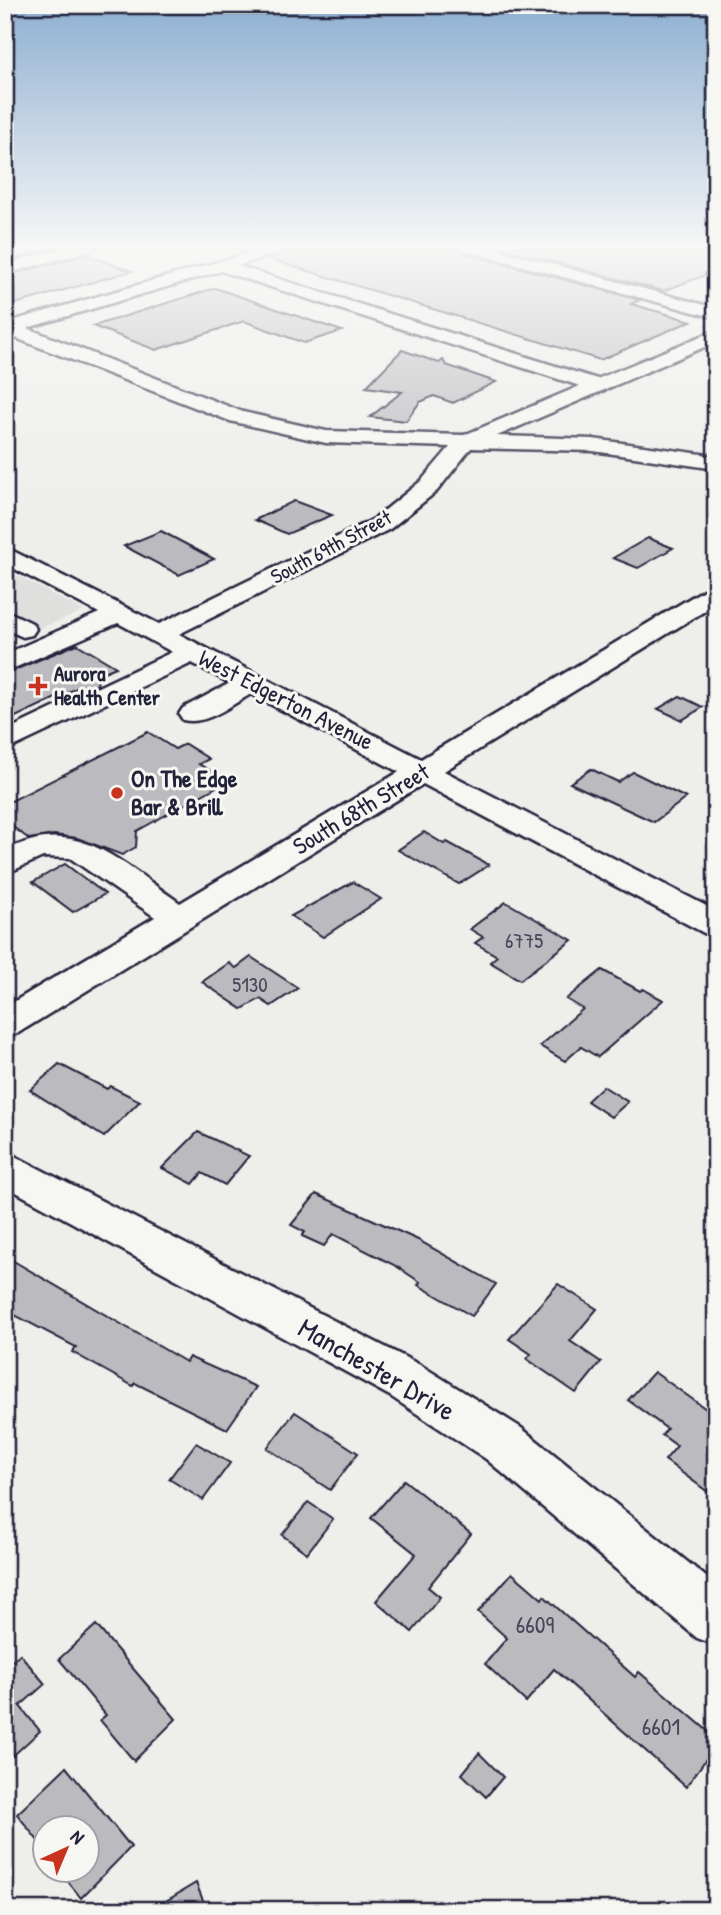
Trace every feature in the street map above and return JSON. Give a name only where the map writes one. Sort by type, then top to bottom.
[{"type":"street","points":[[29,336],[237,416],[326,437],[593,445],[716,463]]},
{"type":"street","points":[[441,336],[597,386]]},
{"type":"street","name":"South 69th Street","points":[[158,634],[382,524],[429,486],[465,442],[713,336]]},
{"type":"street","name":"West Edgerton Avenue","points":[[5,554],[716,925]]},
{"type":"street","name":"South 68th Street","points":[[5,1024],[716,593]]},
{"type":"street","points":[[5,664],[120,614]]},
{"type":"street","points":[[5,742],[193,652]]},
{"type":"street","points":[[193,714],[252,682]]},
{"type":"street","points":[[5,864],[37,848],[77,848],[179,918]]},
{"type":"street","name":"Manchester Drive","points":[[5,1167],[406,1381],[503,1443],[716,1619]]},
{"type":"shaded area","points":[[5,569],[63,600],[84,611],[5,642]]},
{"type":"building","points":[[120,336],[197,336],[156,350]]},
{"type":"building","points":[[286,336],[325,336],[304,343]]},
{"type":"building","points":[[523,336],[655,336],[600,360]]},
{"type":"building","points":[[402,350],[439,363],[443,360],[446,365],[496,382],[453,403],[434,396],[420,402],[406,421],[370,417],[402,392],[366,387]]},
{"type":"building","points":[[294,501],[332,515],[287,534],[255,520]]},
{"type":"building","points":[[161,531],[214,559],[179,575],[124,546]]},
{"type":"building","points":[[648,538],[673,548],[638,568],[613,558]]},
{"type":"building","name":"Aurora Health Center","points":[[77,644],[116,667],[99,674],[97,685],[79,687],[5,722],[5,674]]},
{"type":"building","points":[[680,696],[703,707],[682,720],[658,709]]},
{"type":"building","name":"On The Edge Bar & Brill","points":[[148,732],[175,749],[185,744],[209,759],[199,764],[227,781],[137,831],[136,847],[122,855],[77,838],[54,835],[29,839],[5,821],[5,804]]},
{"type":"building","points":[[591,769],[618,782],[633,772],[686,798],[654,822],[570,783]]},
{"type":"building","points":[[424,832],[489,865],[459,884],[398,850]]},
{"type":"building","points":[[65,864],[105,894],[73,912],[33,882]]},
{"type":"building","points":[[353,882],[381,899],[323,937],[291,916]]},
{"type":"building","points":[[506,902],[572,940],[520,980],[490,962],[497,956],[475,943],[483,937],[470,929]]},
{"type":"building","points":[[251,957],[298,988],[271,1006],[260,999],[242,1009],[202,982],[229,963],[236,968]]},
{"type":"building","points":[[602,970],[663,1000],[598,1057],[581,1047],[565,1061],[540,1046],[583,1009],[566,999]]},
{"type":"building","points":[[59,1064],[107,1089],[110,1086],[140,1101],[104,1137],[30,1090]]},
{"type":"building","points":[[603,1086],[628,1102],[611,1117],[587,1101]]},
{"type":"building","points":[[198,1132],[249,1156],[225,1185],[202,1173],[193,1184],[162,1168]]},
{"type":"building","points":[[316,1194],[418,1240],[496,1284],[472,1316],[418,1285],[420,1282],[396,1266],[333,1234],[324,1246],[302,1236],[305,1232],[291,1225]]},
{"type":"building","points":[[5,1256],[186,1362],[189,1357],[256,1387],[227,1429],[135,1383],[133,1386],[72,1352],[76,1347],[5,1310]]},
{"type":"building","points":[[558,1284],[597,1309],[570,1341],[601,1362],[576,1393],[527,1359],[531,1354],[509,1339]]},
{"type":"building","points":[[654,1372],[716,1416],[716,1498],[665,1460],[677,1446],[662,1435],[667,1429],[628,1400]]},
{"type":"building","points":[[295,1412],[358,1453],[330,1490],[267,1448]]},
{"type":"building","points":[[196,1443],[230,1463],[203,1500],[169,1479]]},
{"type":"building","points":[[404,1480],[471,1534],[428,1587],[440,1597],[412,1632],[376,1601],[416,1554],[371,1518]]},
{"type":"building","points":[[308,1502],[333,1519],[307,1553],[282,1535]]},
{"type":"building","points":[[512,1573],[542,1599],[544,1596],[635,1677],[639,1672],[716,1738],[716,1745],[686,1787],[554,1669],[526,1702],[485,1664],[507,1638],[478,1612]]},
{"type":"building","points":[[96,1625],[176,1719],[134,1761],[100,1720],[106,1715],[59,1659]]},
{"type":"building","points":[[20,1654],[45,1684],[20,1706],[40,1731],[5,1763],[5,1667]]},
{"type":"building","points":[[479,1753],[503,1777],[486,1797],[462,1774]]},
{"type":"building","points":[[66,1767],[131,1847],[102,1877],[102,1814],[32,1814],[32,1833],[17,1814]]},
{"type":"building","points":[[196,1883],[207,1910],[151,1910]]},
{"type":"building","points":[[70,1884],[95,1884],[81,1898]]},
{"type":"place","name":"Aurora Health Center","points":[[38,686]]},
{"type":"place","name":"On The Edge Bar & Brill","points":[[117,793]]}]
